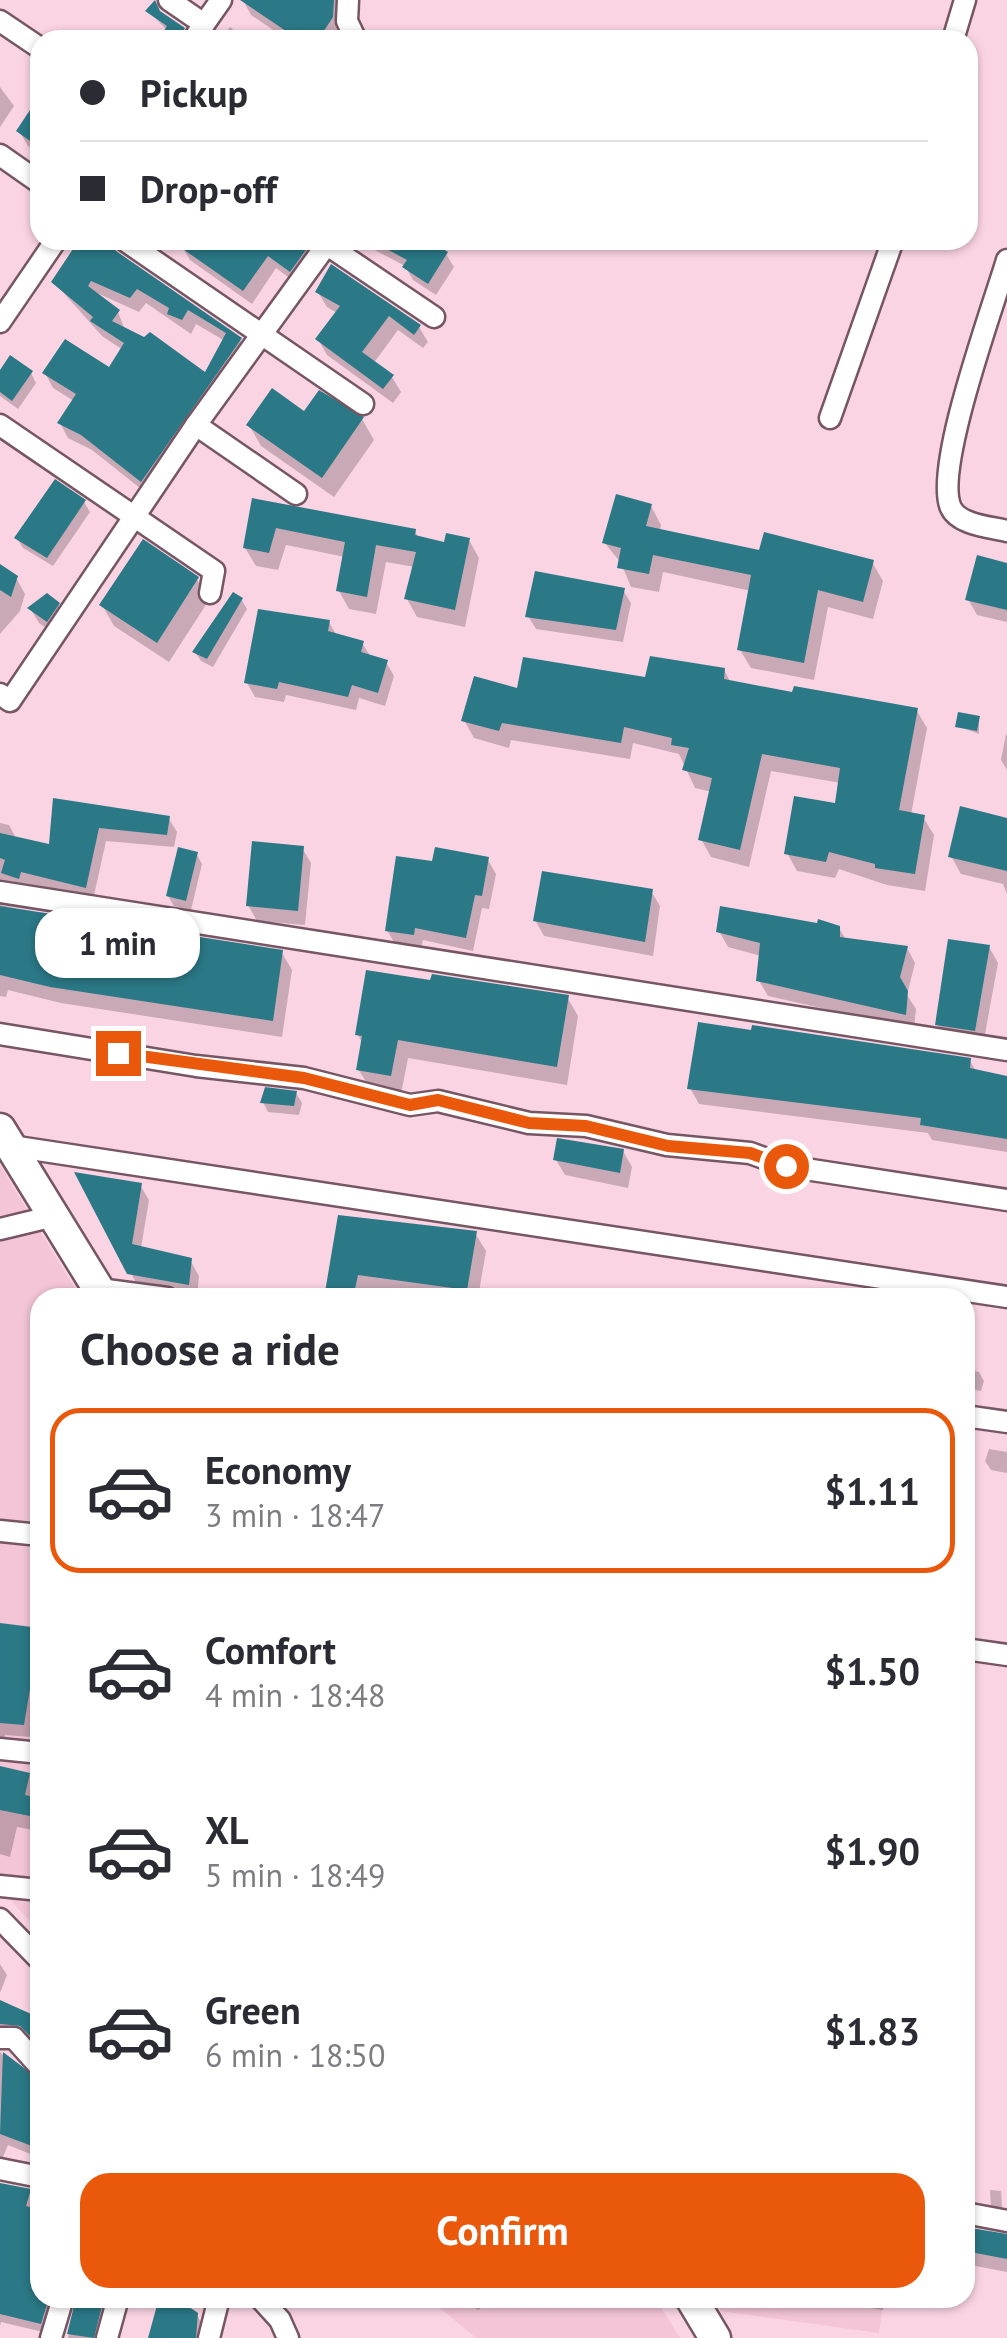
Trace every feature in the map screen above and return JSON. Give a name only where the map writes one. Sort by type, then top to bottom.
[{"type":"main road","points":[[5,1138],[99,1288]]},
{"type":"main road","points":[[697,2308],[715,2338]]},
{"type":"street","points":[[168,0],[197,30]]},
{"type":"street","points":[[200,30],[221,0]]},
{"type":"street","points":[[348,0],[347,21],[351,30]]},
{"type":"street","points":[[955,30],[964,0]]},
{"type":"street","points":[[0,21],[30,41]]},
{"type":"street","points":[[0,155],[30,175]]},
{"type":"street","points":[[0,322],[8,294],[47,250]]},
{"type":"street","points":[[139,250],[363,404]]},
{"type":"street","points":[[0,694],[10,701],[196,425],[264,336],[321,250]]},
{"type":"street","points":[[337,250],[434,318]]},
{"type":"street","points":[[830,418],[889,250]]},
{"type":"street","points":[[1007,260],[950,455],[948,492],[951,510],[962,519],[1007,531]]},
{"type":"street","points":[[0,425],[214,571],[210,593]]},
{"type":"street","points":[[196,425],[296,494]]},
{"type":"street","points":[[0,892],[1007,1050]]},
{"type":"street","points":[[0,1034],[196,1066],[304,1078],[410,1105],[438,1100],[529,1123],[586,1126],[668,1146],[750,1153],[786,1166],[1007,1200]]},
{"type":"street","points":[[5,1138],[950,1288]]},
{"type":"street","points":[[0,1228],[54,1216]]},
{"type":"street","points":[[975,1292],[1007,1297]]},
{"type":"street","points":[[975,1417],[1007,1422]]},
{"type":"street","points":[[0,1531],[30,1535]]},
{"type":"street","points":[[975,1650],[1007,1655]]},
{"type":"street","points":[[0,1748],[30,1752]]},
{"type":"street","points":[[0,1886],[30,1889]]},
{"type":"street","points":[[0,1919],[30,1950]]},
{"type":"street","points":[[0,2038],[14,2038],[30,2056]]},
{"type":"street","points":[[0,2169],[30,2175]]},
{"type":"street","points":[[975,2215],[1007,2221]]},
{"type":"street","points":[[51,2338],[60,2308]]},
{"type":"street","points":[[107,2338],[115,2308]]},
{"type":"street","points":[[209,2338],[216,2308]]},
{"type":"street","points":[[269,2308],[288,2338]]},
{"type":"shaded area","points":[[0,1165],[75,1288],[30,1288],[30,1921],[0,1889]]},
{"type":"shaded area","points":[[440,2308],[661,2308],[680,2338],[476,2338]]},
{"type":"shaded area","points":[[719,2308],[883,2308],[879,2333]]},
{"type":"building","points":[[155,0],[160,11],[185,28],[164,30],[167,26],[145,11]]},
{"type":"building","points":[[240,0],[334,0],[333,17],[325,30],[285,30]]},
{"type":"building","points":[[30,110],[30,141],[16,131]]},
{"type":"building","points":[[72,250],[115,250],[242,338],[141,482],[81,435],[57,423],[76,394],[42,373],[65,339],[109,367],[124,343],[90,321],[93,317],[51,282]],"holes":[[[91,281],[130,298],[137,289],[169,308],[167,314],[182,320],[188,310],[226,333],[205,372],[150,332],[144,337],[112,321],[120,310],[88,286]]]},
{"type":"building","points":[[184,250],[306,250],[290,272],[268,256],[243,291]]},
{"type":"building","points":[[388,250],[448,252],[428,284],[402,267],[407,260]]},
{"type":"building","points":[[331,264],[421,325],[414,335],[389,316],[362,352],[394,375],[383,389],[315,339],[340,306],[315,292]]},
{"type":"building","points":[[10,355],[33,371],[12,401],[0,392],[0,370]]},
{"type":"building","points":[[272,388],[304,411],[319,390],[364,417],[322,478],[246,425]]},
{"type":"building","points":[[55,479],[86,500],[47,558],[14,538]]},
{"type":"building","points":[[616,494],[652,504],[646,526],[759,550],[764,532],[874,560],[863,602],[818,590],[804,663],[737,650],[751,575],[653,555],[649,574],[617,568],[621,548],[602,543]]},
{"type":"building","points":[[252,498],[416,529],[415,535],[444,542],[446,533],[470,538],[455,610],[404,599],[416,552],[376,545],[367,597],[336,591],[345,542],[276,528],[269,553],[243,548]]},
{"type":"building","points":[[143,539],[199,577],[157,643],[99,605]]},
{"type":"building","points":[[977,555],[1007,563],[1007,610],[965,600]]},
{"type":"building","points":[[0,564],[18,576],[11,597],[0,590]]},
{"type":"building","points":[[535,571],[625,588],[616,630],[525,617]]},
{"type":"building","points":[[233,592],[243,598],[207,659],[192,652]]},
{"type":"building","points":[[47,593],[60,603],[47,622],[27,608]]},
{"type":"building","points":[[258,609],[330,620],[328,631],[364,641],[361,652],[388,660],[378,693],[352,685],[348,697],[279,682],[277,689],[244,683]]},
{"type":"building","points":[[650,656],[725,668],[724,679],[792,692],[794,686],[918,708],[899,810],[925,815],[915,874],[875,868],[875,864],[829,852],[826,862],[784,854],[794,796],[835,803],[840,768],[762,754],[740,850],[698,840],[712,778],[682,770],[689,748],[671,745],[672,738],[624,727],[621,743],[502,723],[499,731],[461,721],[474,676],[517,688],[523,657],[645,677]]},
{"type":"building","points":[[958,712],[980,716],[977,731],[955,727]]},
{"type":"building","points":[[53,798],[170,816],[167,835],[99,828],[86,888],[21,872],[19,879],[1,873],[5,860],[0,858],[0,833],[49,844]]},
{"type":"building","points":[[960,806],[1007,818],[1007,871],[948,857]]},
{"type":"building","points":[[252,841],[304,846],[298,911],[246,906]]},
{"type":"building","points":[[178,847],[198,852],[186,901],[166,896]]},
{"type":"building","points":[[435,847],[489,857],[482,896],[475,895],[466,938],[415,928],[414,935],[385,931],[396,856],[432,861]]},
{"type":"building","points":[[542,871],[653,889],[645,942],[533,921]]},
{"type":"building","points":[[0,906],[58,915],[55,930],[133,940],[136,927],[283,950],[273,1021],[50,987],[0,975]]},
{"type":"building","points":[[720,906],[817,923],[818,919],[840,926],[840,937],[908,946],[900,977],[908,991],[906,1015],[756,981],[760,943],[716,932]]},
{"type":"building","points":[[948,939],[990,945],[975,1031],[935,1025]]},
{"type":"building","points":[[366,970],[430,980],[432,974],[569,995],[557,1067],[398,1040],[391,1076],[356,1070],[362,1036],[355,1035]]},
{"type":"building","points":[[698,1022],[751,1030],[752,1025],[971,1058],[970,1068],[1007,1076],[1007,1139],[920,1125],[921,1118],[687,1089]]},
{"type":"building","points":[[265,1087],[297,1091],[294,1106],[260,1103]]},
{"type":"building","points":[[557,1138],[624,1149],[620,1173],[553,1160]]},
{"type":"building","points":[[74,1172],[142,1183],[132,1244],[192,1258],[189,1285],[127,1274]]},
{"type":"building","points":[[338,1215],[477,1231],[467,1288],[358,1275],[355,1288],[326,1288]]},
{"type":"building","points":[[0,1623],[30,1627],[30,1689],[24,1725],[0,1723]]},
{"type":"building","points":[[0,1766],[30,1773],[25,1795],[30,1796],[30,1816],[0,1810]]},
{"type":"building","points":[[0,2000],[30,2014],[30,2036],[20,2026],[0,2024]]},
{"type":"building","points":[[3,2052],[30,2072],[30,2145],[0,2134]]},
{"type":"building","points":[[0,2183],[30,2189],[26,2206],[30,2207],[30,2308],[46,2308],[41,2324],[0,2314]]},
{"type":"building","points":[[975,2229],[1007,2234],[1007,2259],[975,2253]]},
{"type":"building","points":[[74,2308],[102,2308],[94,2338],[67,2334]]},
{"type":"building","points":[[156,2308],[191,2308],[198,2313],[196,2338],[148,2338]]},
{"type":"route","points":[[118,1053],[304,1078],[410,1105],[438,1100],[529,1123],[586,1126],[668,1146],[750,1153],[786,1166]]}]
